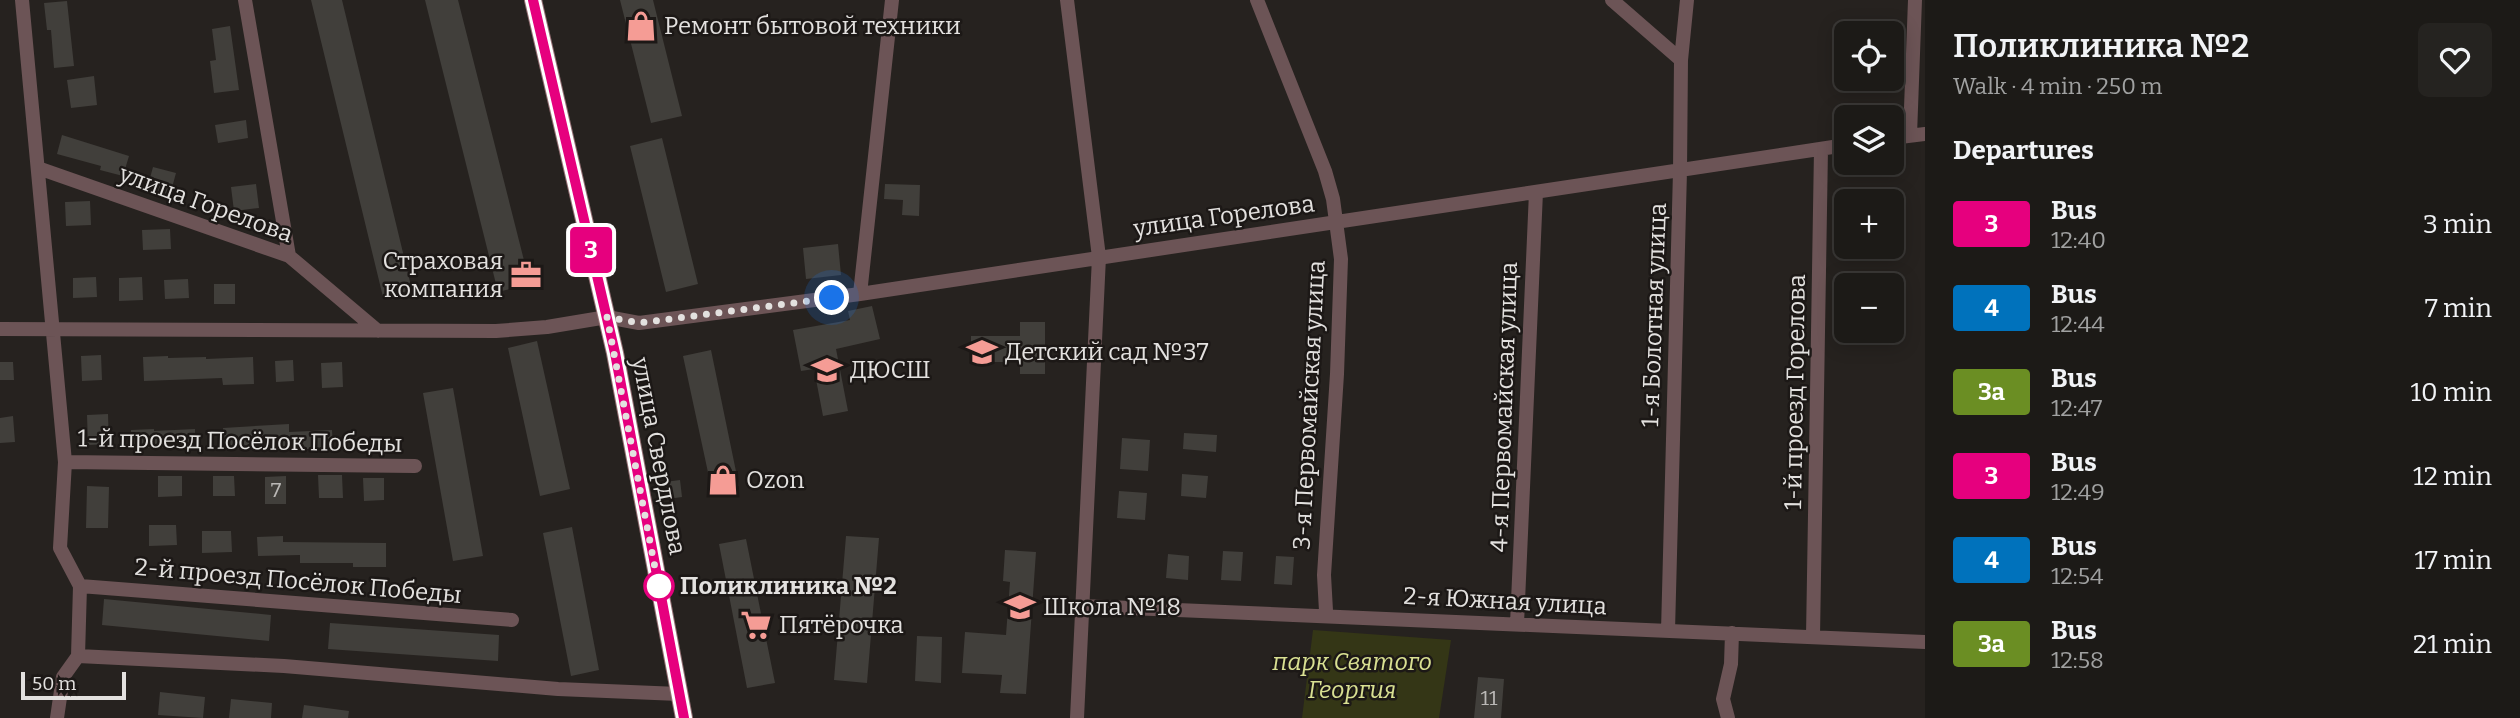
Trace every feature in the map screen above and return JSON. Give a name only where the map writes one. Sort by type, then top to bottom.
[{"type":"main road","name":"улица Свердлова","points":[[533,0],[607,317],[684,718]]},
{"type":"street","points":[[22,0],[65,462],[60,548],[80,586],[78,656],[63,677],[57,718]]},
{"type":"street","points":[[245,0],[289,256]]},
{"type":"street","points":[[860,294],[892,0]]},
{"type":"street","points":[[1067,0],[1099,257],[1077,718]]},
{"type":"street","name":"3-я Первомайская улица","points":[[1257,0],[1325,171],[1333,199],[1340,259],[1337,374],[1324,575],[1326,611],[1323,615]]},
{"type":"street","points":[[1612,0],[1681,60]]},
{"type":"street","name":"1-я Болотная улица","points":[[1668,631],[1681,171],[1681,60],[1687,0]]},
{"type":"street","points":[[1915,0],[1917,134]]},
{"type":"street","name":"улица Горелова","points":[[0,330],[495,331],[547,327],[607,317],[639,323],[860,294],[1336,224],[1834,147]]},
{"type":"street","name":"1-й проезд Горелова","points":[[1813,637],[1822,149]]},
{"type":"street","name":"улица Горелова","points":[[38,168],[289,256],[379,331]]},
{"type":"street","name":"4-я Первомайская улица","points":[[1517,624],[1536,192]]},
{"type":"street","name":"1-й проезд Посёлок Победы","points":[[65,462],[415,466]]},
{"type":"street","name":"2-й проезд Посёлок Победы","points":[[80,586],[512,621]]},
{"type":"street","name":"2-я Южная улица","points":[[1083,606],[1925,642]]},
{"type":"street","points":[[1728,718],[1723,699],[1731,664],[1732,633]]},
{"type":"street","points":[[78,656],[284,666],[558,689],[679,694]]},
{"type":"green space","name":"парк Святого Георгия","points":[[1313,630],[1451,640],[1439,718],[1302,718]]},
{"type":"building","points":[[311,0],[342,0],[412,290],[383,297]]},
{"type":"building","points":[[425,0],[458,0],[530,284],[498,292]]},
{"type":"building","points":[[620,0],[653,0],[682,116],[651,123]]},
{"type":"building","points":[[67,1],[74,66],[54,68],[51,30],[47,30],[44,3]]},
{"type":"building","points":[[230,26],[239,90],[214,93],[210,61],[216,60],[212,29]]},
{"type":"building","points":[[94,76],[97,105],[71,108],[67,80]]},
{"type":"building","points":[[246,120],[248,138],[218,143],[215,125]]},
{"type":"building","points":[[62,135],[129,156],[123,176],[100,170],[101,166],[57,154]]},
{"type":"building","points":[[662,138],[698,284],[666,292],[630,146]]},
{"type":"building","points":[[153,167],[176,173],[170,195],[147,189]]},
{"type":"building","points":[[256,184],[259,208],[234,211],[231,187]]},
{"type":"building","points":[[885,184],[920,185],[919,216],[902,215],[903,200],[884,199]]},
{"type":"building","points":[[90,201],[91,225],[66,226],[65,202]]},
{"type":"building","points":[[170,229],[171,249],[143,250],[142,230]]},
{"type":"building","points":[[838,244],[841,275],[806,279],[803,248]]},
{"type":"building","points":[[96,277],[97,297],[73,298],[73,278]]},
{"type":"building","points":[[142,277],[143,300],[119,301],[119,278]]},
{"type":"building","points":[[188,279],[189,298],[165,299],[164,280]]},
{"type":"building","points":[[214,284],[235,284],[235,304],[214,304]]},
{"type":"building","name":"ДЮСШ","points":[[872,306],[880,339],[836,349],[848,411],[823,416],[814,369],[801,371],[793,330],[850,320],[848,311]]},
{"type":"building","points":[[1020,322],[1045,322],[1045,374],[1020,374],[1020,362],[971,362],[971,336],[1020,336]]},
{"type":"building","points":[[537,341],[570,489],[540,496],[508,348]]},
{"type":"building","points":[[711,350],[739,486],[712,491],[683,356]]},
{"type":"building","points":[[101,355],[102,380],[82,381],[81,356]]},
{"type":"building","points":[[143,357],[206,359],[253,357],[254,384],[223,385],[222,378],[144,381]]},
{"type":"building","points":[[293,360],[294,381],[276,382],[275,361]]},
{"type":"building","points":[[0,362],[13,362],[14,380],[0,380]]},
{"type":"building","points":[[342,362],[343,387],[322,388],[321,363]]},
{"type":"building","points":[[453,388],[483,556],[453,561],[423,393]]},
{"type":"building","points":[[108,414],[109,444],[88,445],[87,415]]},
{"type":"building","points":[[13,416],[15,442],[0,443],[0,418]]},
{"type":"building","points":[[289,424],[289,432],[332,430],[333,448],[224,449],[223,428]]},
{"type":"building","points":[[195,429],[195,447],[131,448],[131,430]]},
{"type":"building","points":[[1184,433],[1217,435],[1216,452],[1183,449]]},
{"type":"building","points":[[1122,438],[1150,440],[1148,471],[1120,469]]},
{"type":"building","points":[[1182,474],[1208,476],[1206,498],[1181,496]]},
{"type":"building","points":[[318,475],[342,475],[343,498],[319,498]]},
{"type":"building","points":[[158,476],[182,476],[182,496],[158,497]]},
{"type":"building","points":[[213,476],[234,476],[235,496],[213,496]]},
{"type":"building","points":[[286,476],[286,504],[265,504],[265,477]]},
{"type":"building","points":[[363,478],[384,478],[384,500],[364,501]]},
{"type":"building","points":[[680,480],[682,497],[668,499],[665,482]]},
{"type":"building","points":[[87,486],[109,487],[108,528],[86,528]]},
{"type":"building","points":[[1119,491],[1147,493],[1145,520],[1117,518]]},
{"type":"building","points":[[149,525],[176,525],[177,545],[149,546]]},
{"type":"building","points":[[572,527],[599,670],[571,676],[543,533]]},
{"type":"building","points":[[202,531],[231,531],[232,552],[202,553]]},
{"type":"building","points":[[283,536],[283,542],[386,543],[386,567],[353,567],[353,563],[300,563],[300,555],[258,556],[257,537]]},
{"type":"building","points":[[846,536],[879,538],[867,683],[834,680]]},
{"type":"building","points":[[746,539],[775,683],[747,688],[719,544]]},
{"type":"building","name":"Школа №18","points":[[1005,550],[1036,552],[1026,694],[1000,693],[1002,675],[962,673],[965,632],[1006,635],[1010,582],[1003,581]]},
{"type":"building","points":[[1223,551],[1243,552],[1241,581],[1221,580]]},
{"type":"building","points":[[1168,554],[1189,556],[1188,580],[1166,578]]},
{"type":"building","points":[[1276,556],[1294,557],[1292,585],[1274,584]]},
{"type":"building","points":[[104,599],[271,615],[269,641],[102,625]]},
{"type":"building","points":[[330,623],[499,635],[498,661],[328,649]]},
{"type":"building","points":[[917,636],[942,637],[941,683],[915,681]]},
{"type":"building","points":[[1478,677],[1504,679],[1501,718],[1474,718]]},
{"type":"building","points":[[160,692],[205,697],[203,718],[158,715]]},
{"type":"building","points":[[231,699],[272,703],[271,718],[229,718]]},
{"type":"building","points":[[304,705],[349,711],[348,718],[302,718]]},
{"type":"bus line","name":"3","points":[[533,0],[615,353],[684,718]]},
{"type":"place","name":"Ремонт бытовой техники","points":[[641,26]]},
{"type":"place","name":"Страховая компания","points":[[526,275]]},
{"type":"place","name":"Детский сад №37","points":[[982,352]]},
{"type":"place","name":"ДЮСШ","points":[[827,370]]},
{"type":"place","name":"Ozon","points":[[723,480]]},
{"type":"place","name":"Поликлиника №2","points":[[659,586]]},
{"type":"place","name":"Школа №18","points":[[1020,607]]},
{"type":"place","name":"Пятёрочка","points":[[756,625]]},
{"type":"route","points":[[659,586],[660,594],[607,317],[639,323],[832,298]]}]
